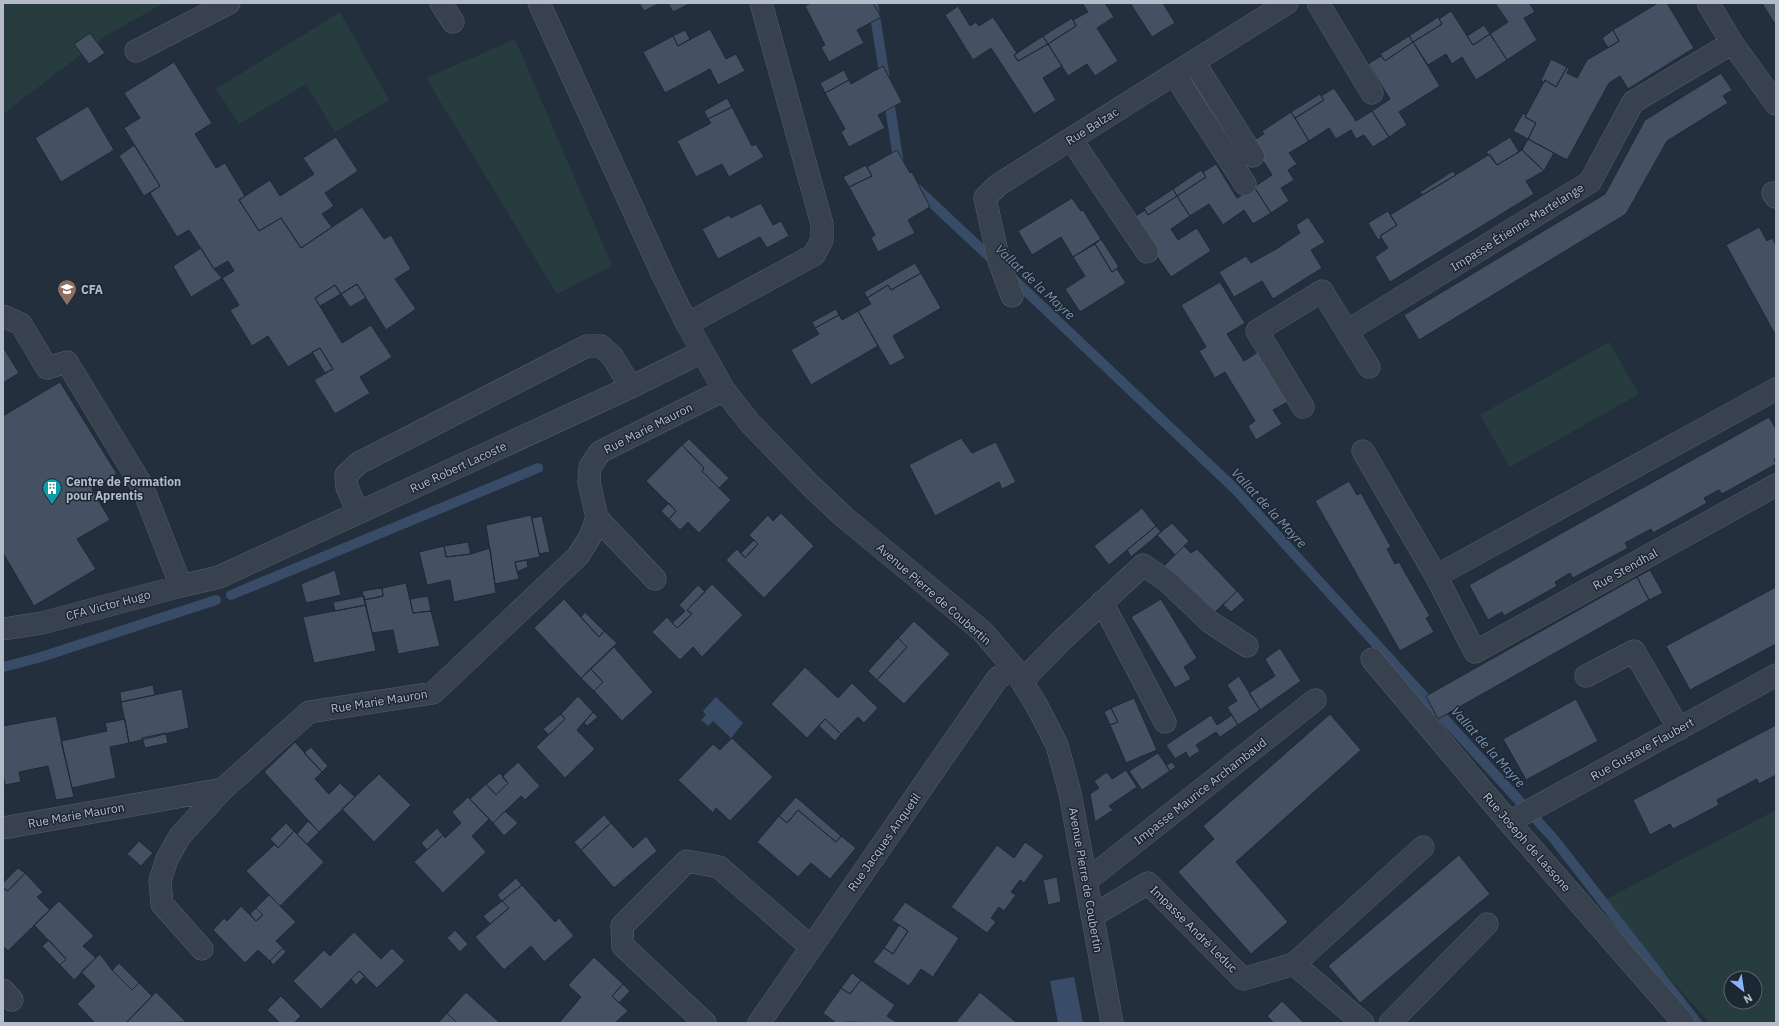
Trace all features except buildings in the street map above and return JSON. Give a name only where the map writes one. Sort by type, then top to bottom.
[{"type":"street","points":[[136,51],[229,3]]},
{"type":"street","points":[[441,3],[453,22]]},
{"type":"street","name":"Avenue Pierre de Coubertin","points":[[539,3],[662,273],[687,324],[724,390],[750,423],[811,486],[844,517],[982,631],[1018,674],[1037,706],[1057,746],[1070,793],[1112,1023]]},
{"type":"street","points":[[687,324],[814,255],[822,240],[822,224],[761,3]]},
{"type":"street","name":"Rue Balzac","points":[[1012,296],[999,261],[985,198],[998,185],[1288,3]]},
{"type":"street","points":[[1318,3],[1372,93]]},
{"type":"street","points":[[1708,3],[1732,43],[1776,104]]},
{"type":"street","name":"Impasse Étienne Martelange","points":[[1347,331],[1590,182],[1633,102],[1732,43]]},
{"type":"street","points":[[1194,62],[1253,156]]},
{"type":"street","points":[[1174,74],[1246,184]]},
{"type":"street","points":[[1072,139],[1147,252]]},
{"type":"street","points":[[1303,407],[1257,331],[1322,291],[1370,367]]},
{"type":"street","points":[[3,316],[21,324],[47,368],[67,362],[142,486],[181,586]]},
{"type":"street","points":[[358,513],[346,487],[346,475],[359,463],[587,346],[601,346],[612,356],[631,387]]},
{"type":"street","name":"Rue Robert Lacoste","points":[[212,580],[631,387],[702,352]]},
{"type":"street","points":[[1363,451],[1436,576],[1776,388]]},
{"type":"street","name":"Rue Marie Mauron","points":[[3,828],[223,789],[309,712],[433,693],[578,556],[590,537],[597,518],[589,482],[590,467],[600,452],[724,390]]},
{"type":"street","name":"Rue Stendhal","points":[[1436,576],[1475,652],[1776,485]]},
{"type":"street","points":[[597,518],[655,580]]},
{"type":"street","name":"Rue Jacques Anquetil","points":[[760,1023],[997,679],[1018,674],[1062,640],[1143,565],[1167,581],[1210,622],[1247,646]]},
{"type":"street","name":"CFA Victor Hugo","points":[[3,628],[42,623],[181,586],[212,580]]},
{"type":"street","points":[[1102,602],[1165,722]]},
{"type":"street","points":[[1586,676],[1634,651],[1679,729]]},
{"type":"street","name":"Rue Joseph de Lassone","points":[[1372,660],[1509,822],[1684,1023]]},
{"type":"street","name":"Rue Gustave Flaubert","points":[[1509,822],[1776,675]]},
{"type":"street","name":"Impasse Maurice Archambaud","points":[[1086,881],[1315,700]]},
{"type":"street","points":[[202,949],[162,904],[160,881],[167,859],[180,836],[223,789]]},
{"type":"street","name":"Impasse André Leduc","points":[[1092,916],[1148,883],[1243,979],[1294,964],[1422,847]]},
{"type":"street","points":[[705,1023],[623,946],[622,926],[687,860],[719,867],[811,947]]},
{"type":"street","points":[[1390,1023],[1487,924]]},
{"type":"street","points":[[1294,964],[1363,1023]]},
{"type":"green space","points":[[3,3],[164,3],[107,35],[3,114]]},
{"type":"green space","points":[[340,12],[389,100],[335,132],[306,84],[239,124],[216,89]]},
{"type":"green space","points":[[515,39],[612,266],[557,294],[426,78]]},
{"type":"green space","points":[[1609,342],[1639,394],[1510,467],[1480,415]]},
{"type":"green space","points":[[1776,810],[1776,1023],[1710,1023],[1601,902]]},
{"type":"water","points":[[716,697],[743,723],[731,738],[713,721],[708,726],[701,720],[706,715],[703,711]]},
{"type":"water","points":[[1074,977],[1083,1023],[1058,1023],[1050,981]]},
{"type":"waterway","name":"Vallat de la Mayre","points":[[873,3],[885,79]]},
{"type":"waterway","name":"Vallat de la Mayre","points":[[888,95],[899,164]]},
{"type":"waterway","name":"Vallat de la Mayre","points":[[914,186],[996,263]]},
{"type":"waterway","name":"Vallat de la Mayre","points":[[1010,276],[1234,488],[1554,839],[1697,1023]]},
{"type":"waterway","points":[[231,595],[538,468]]},
{"type":"waterway","points":[[3,667],[38,658],[216,600]]},
{"type":"place","name":"CFA","points":[[67,306]]},
{"type":"place","name":"Centre de Formation pour Aprentis","points":[[52,505]]}]
